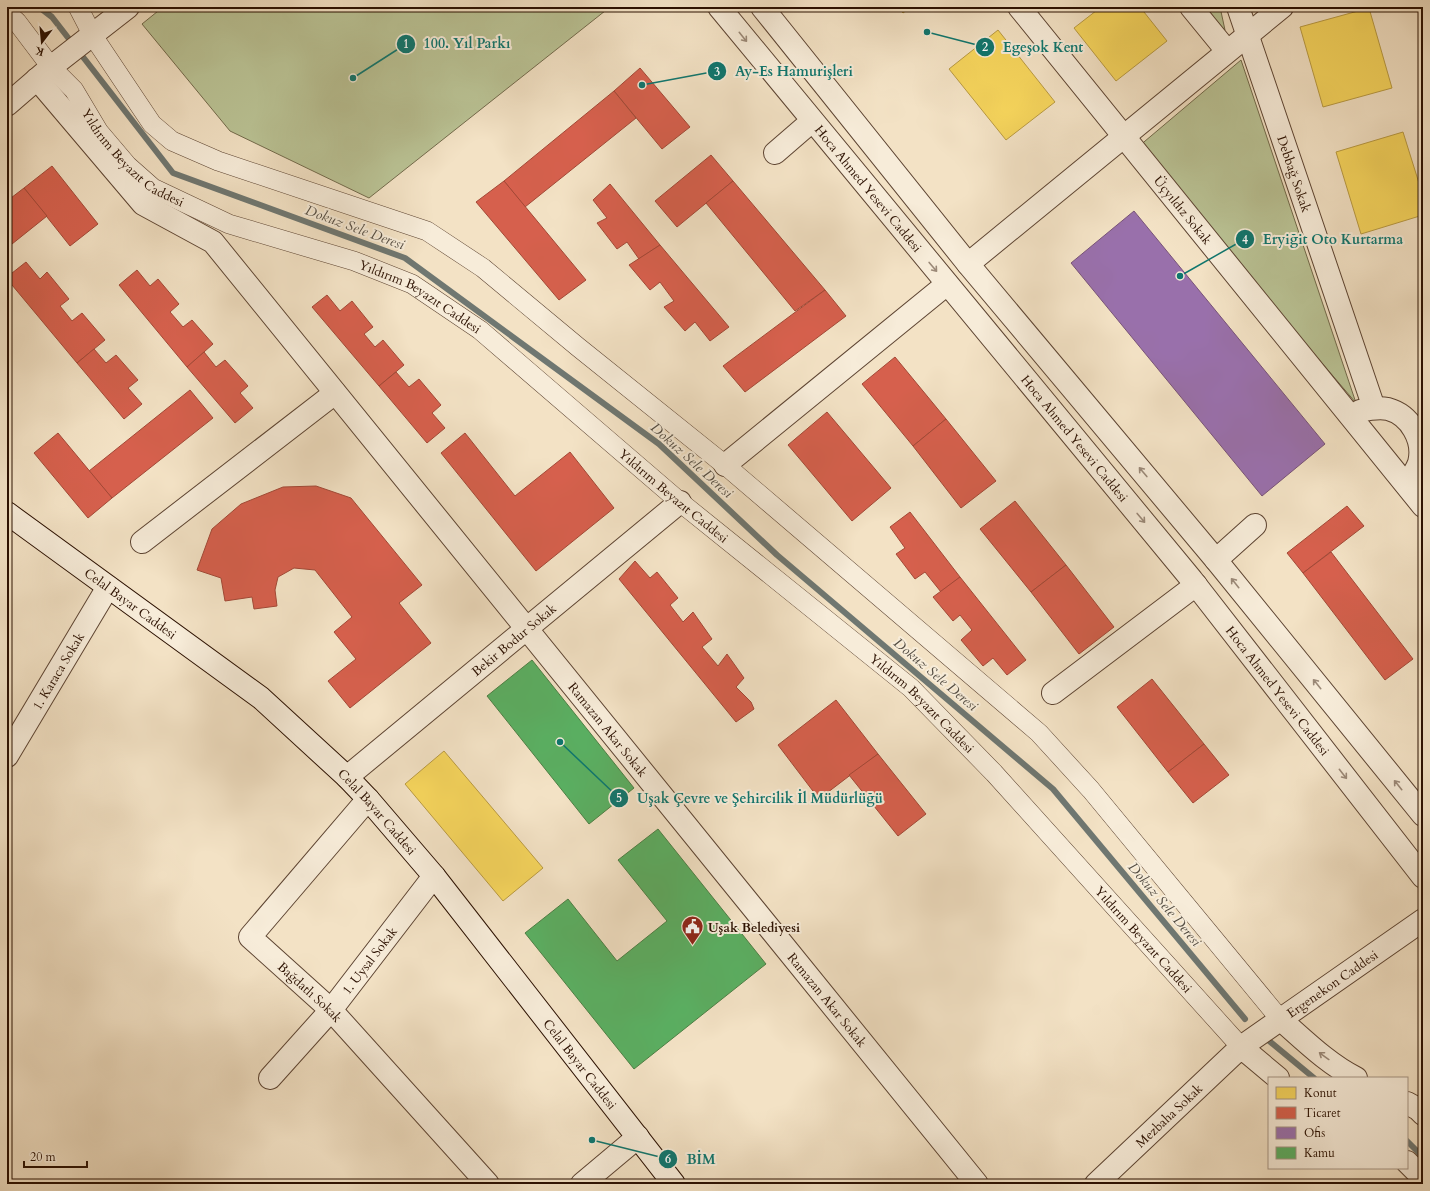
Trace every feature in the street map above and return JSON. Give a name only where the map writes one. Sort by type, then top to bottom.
[{"type":"street","points":[[78,7],[93,36],[152,124],[172,141],[218,161],[427,231],[483,268],[578,347],[725,464],[1039,733],[1091,790],[1280,1019],[1320,1054],[1354,1077]]},
{"type":"street","points":[[7,105],[44,73],[128,7]]},
{"type":"street","name":"Hoca Ahmed Yesevi Caddesi","points":[[719,7],[1196,585],[1423,877]]},
{"type":"street","points":[[762,7],[968,264],[1216,560],[1423,815]]},
{"type":"street","name":"Üçyıldız Sokak","points":[[1019,7],[1423,506]]},
{"type":"street","points":[[1191,7],[1227,52]]},
{"type":"street","name":"Debbağ Sokak","points":[[1238,7],[1374,408]]},
{"type":"street","points":[[968,264],[1282,7]]},
{"type":"street","name":"Yıldırım Beyazıt Caddesi","points":[[7,13],[17,22],[44,73],[74,90],[104,138],[127,165],[153,188],[229,224],[354,261],[412,284],[480,330],[680,502],[911,688],[994,773],[1241,1047],[1277,1077]]},
{"type":"street","name":"Ramazan Akar Sokak","points":[[44,73],[143,204],[213,242],[977,1184]]},
{"type":"street","points":[[775,153],[812,121]]},
{"type":"street","points":[[725,464],[947,284]]},
{"type":"street","points":[[142,542],[336,393]]},
{"type":"street","points":[[1350,416],[1360,411],[1374,408],[1388,409],[1400,415],[1411,424],[1418,436],[1421,449],[1419,463],[1413,476],[1406,484]]},
{"type":"street","name":"Bekir Bodur Sokak","points":[[347,777],[680,502]]},
{"type":"street","name":"Celal Bayar Caddesi","points":[[7,513],[261,698],[347,777],[368,799],[434,876],[674,1184]]},
{"type":"street","points":[[1216,560],[1255,525]]},
{"type":"street","points":[[1053,692],[1196,585]]},
{"type":"street","name":"1. Karaca Sokak","points":[[7,756],[108,587]]},
{"type":"street","name":"Bağdatlı Sokak","points":[[368,799],[250,937],[331,1010],[488,1184]]},
{"type":"street","name":"1. Uysal Sokak","points":[[270,1078],[331,1010],[434,876]]},
{"type":"street","name":"Ergenekon Caddesi","points":[[1241,1047],[1421,924]]},
{"type":"street","name":"Mezbaha Sokak","points":[[1096,1184],[1241,1047]]},
{"type":"street","points":[[1408,1104],[1418,1109],[1423,1114]]},
{"type":"street","points":[[582,1184],[638,1137]]},
{"type":"street","points":[[1408,1163],[1423,1178]]},
{"type":"green space","points":[[163,7],[610,7],[369,198],[230,131],[142,24]]},
{"type":"green space","points":[[1203,7],[1220,7],[1225,30],[1223,32]]},
{"type":"green space","points":[[1241,60],[1356,403],[1138,147]]},
{"type":"building: Konut","points":[[898,7],[911,7],[903,13]]},
{"type":"building: Konut","points":[[1101,7],[1140,7],[1167,41],[1116,81],[1074,28]]},
{"type":"building: Konut","points":[[1369,8],[1392,88],[1323,107],[1300,27]]},
{"type":"building: Konut","points":[[998,30],[1055,102],[1006,140],[949,69]]},
{"type":"building: Konut","points":[[1403,132],[1423,196],[1423,215],[1361,234],[1336,152]]},
{"type":"building: Konut","points":[[444,751],[543,868],[503,901],[405,784]]},
{"type":"building: Ticaret","points":[[640,68],[690,127],[662,149],[614,91]]},
{"type":"building: Ticaret","points":[[614,91],[636,118],[525,207],[504,181]]},
{"type":"building: Ticaret","points":[[711,155],[733,181],[677,227],[655,201]]},
{"type":"building: Ticaret","points":[[52,166],[98,224],[70,246],[24,188]]},
{"type":"building: Ticaret","points":[[504,181],[586,280],[559,300],[476,202]]},
{"type":"building: Ticaret","points":[[733,181],[825,290],[795,311],[706,203]]},
{"type":"building: Ticaret","points":[[610,184],[660,245],[639,259],[627,242],[617,249],[597,223],[607,218],[593,200]]},
{"type":"building: Ticaret","points":[[24,188],[47,216],[7,248],[7,201]]},
{"type":"building: Ticaret","points":[[660,245],[729,327],[710,341],[695,322],[685,331],[664,307],[674,301],[660,282],[650,290],[629,265]]},
{"type":"building: Ticaret","points":[[26,262],[40,279],[47,272],[69,299],[60,306],[72,321],[82,313],[105,340],[77,363],[7,279],[7,277]]},
{"type":"building: Ticaret","points":[[137,270],[150,286],[158,279],[179,304],[170,312],[183,327],[192,320],[213,344],[187,367],[119,285]]},
{"type":"building: Ticaret","points":[[825,290],[846,316],[745,392],[723,366]]},
{"type":"building: Ticaret","points":[[327,295],[340,311],[352,301],[373,327],[364,334],[375,347],[383,340],[404,365],[379,386],[312,307]]},
{"type":"building: Ticaret","points":[[94,349],[106,363],[116,355],[138,380],[128,388],[142,404],[124,419],[77,363]]},
{"type":"building: Ticaret","points":[[204,352],[216,367],[225,360],[248,386],[240,393],[253,408],[235,423],[187,367]]},
{"type":"building: Ticaret","points":[[895,357],[946,419],[913,446],[862,384]]},
{"type":"building: Ticaret","points":[[396,372],[409,387],[419,379],[441,405],[432,413],[445,428],[427,443],[379,386]]},
{"type":"building: Ticaret","points":[[190,390],[213,418],[112,498],[89,471]]},
{"type":"building: Ticaret","points":[[827,412],[891,488],[852,521],[788,445]]},
{"type":"building: Ticaret","points":[[946,419],[996,481],[961,508],[913,446]]},
{"type":"building: Ticaret","points":[[58,433],[112,498],[88,518],[34,453]]},
{"type":"building: Ticaret","points":[[465,433],[515,496],[570,452],[614,508],[536,571],[441,453]]},
{"type":"building: Ticaret","points":[[316,486],[351,498],[422,585],[399,603],[431,643],[350,708],[328,681],[356,659],[334,632],[352,617],[315,570],[294,568],[278,577],[275,590],[277,606],[254,609],[252,597],[225,601],[221,578],[197,570],[212,529],[241,504],[283,487]]},
{"type":"building: Ticaret","points":[[1015,501],[1066,565],[1031,592],[980,529]]},
{"type":"building: Ticaret","points":[[1347,506],[1364,526],[1303,573],[1287,553]]},
{"type":"building: Ticaret","points":[[910,512],[960,577],[941,592],[925,572],[915,579],[896,554],[905,548],[890,527]]},
{"type":"building: Ticaret","points":[[1331,552],[1413,659],[1385,680],[1303,573]]},
{"type":"building: Ticaret","points":[[635,561],[650,578],[657,572],[678,598],[670,605],[683,622],[693,612],[712,639],[702,647],[718,666],[727,654],[744,678],[736,687],[751,702],[754,709],[736,722],[619,579]]},
{"type":"building: Ticaret","points":[[1066,565],[1114,627],[1079,654],[1031,592]]},
{"type":"building: Ticaret","points":[[960,577],[1026,660],[1007,675],[993,658],[983,666],[961,640],[972,630],[960,615],[953,621],[933,597]]},
{"type":"building: Ticaret","points":[[1152,679],[1204,744],[1168,772],[1117,707]]},
{"type":"building: Ticaret","points":[[836,700],[878,754],[819,799],[778,745]]},
{"type":"building: Ticaret","points":[[1204,744],[1229,775],[1193,803],[1168,772]]},
{"type":"building: Ticaret","points":[[878,754],[926,814],[898,836],[849,775]]},
{"type":"building: Ofis","points":[[1134,211],[1325,444],[1262,496],[1071,263]]},
{"type":"building: Kamu","points":[[532,660],[634,788],[589,824],[487,696]]},
{"type":"building: Kamu","name":"Uşak Belediyesi","points":[[658,829],[766,964],[634,1069],[525,933],[568,899],[617,961],[667,921],[618,860]]},
{"type":"waterway","name":"Dokuz Sele Deresi","points":[[39,7],[52,17],[173,173],[405,258],[659,444],[777,555],[1053,789],[1245,1019]]},
{"type":"waterway","name":"Dokuz Sele Deresi","points":[[1268,1040],[1313,1077]]},
{"type":"waterway","name":"Dokuz Sele Deresi","points":[[1408,1142],[1423,1157]]},
{"type":"place","name":"Egeşok Kent","points":[[927,32]]},
{"type":"place","name":"100. Yıl Parkı","points":[[353,78]]},
{"type":"place","name":"Ay-Es Hamurişleri","points":[[642,85]]},
{"type":"place","name":"Eryiğit Oto Kurtarma","points":[[1180,276]]},
{"type":"place","name":"Uşak Çevre ve Şehircilik İl Müdürlüğü","points":[[560,742]]},
{"type":"place","name":"Uşak Belediyesi","points":[[693,946]]},
{"type":"place","name":"BİM","points":[[592,1140]]}]
